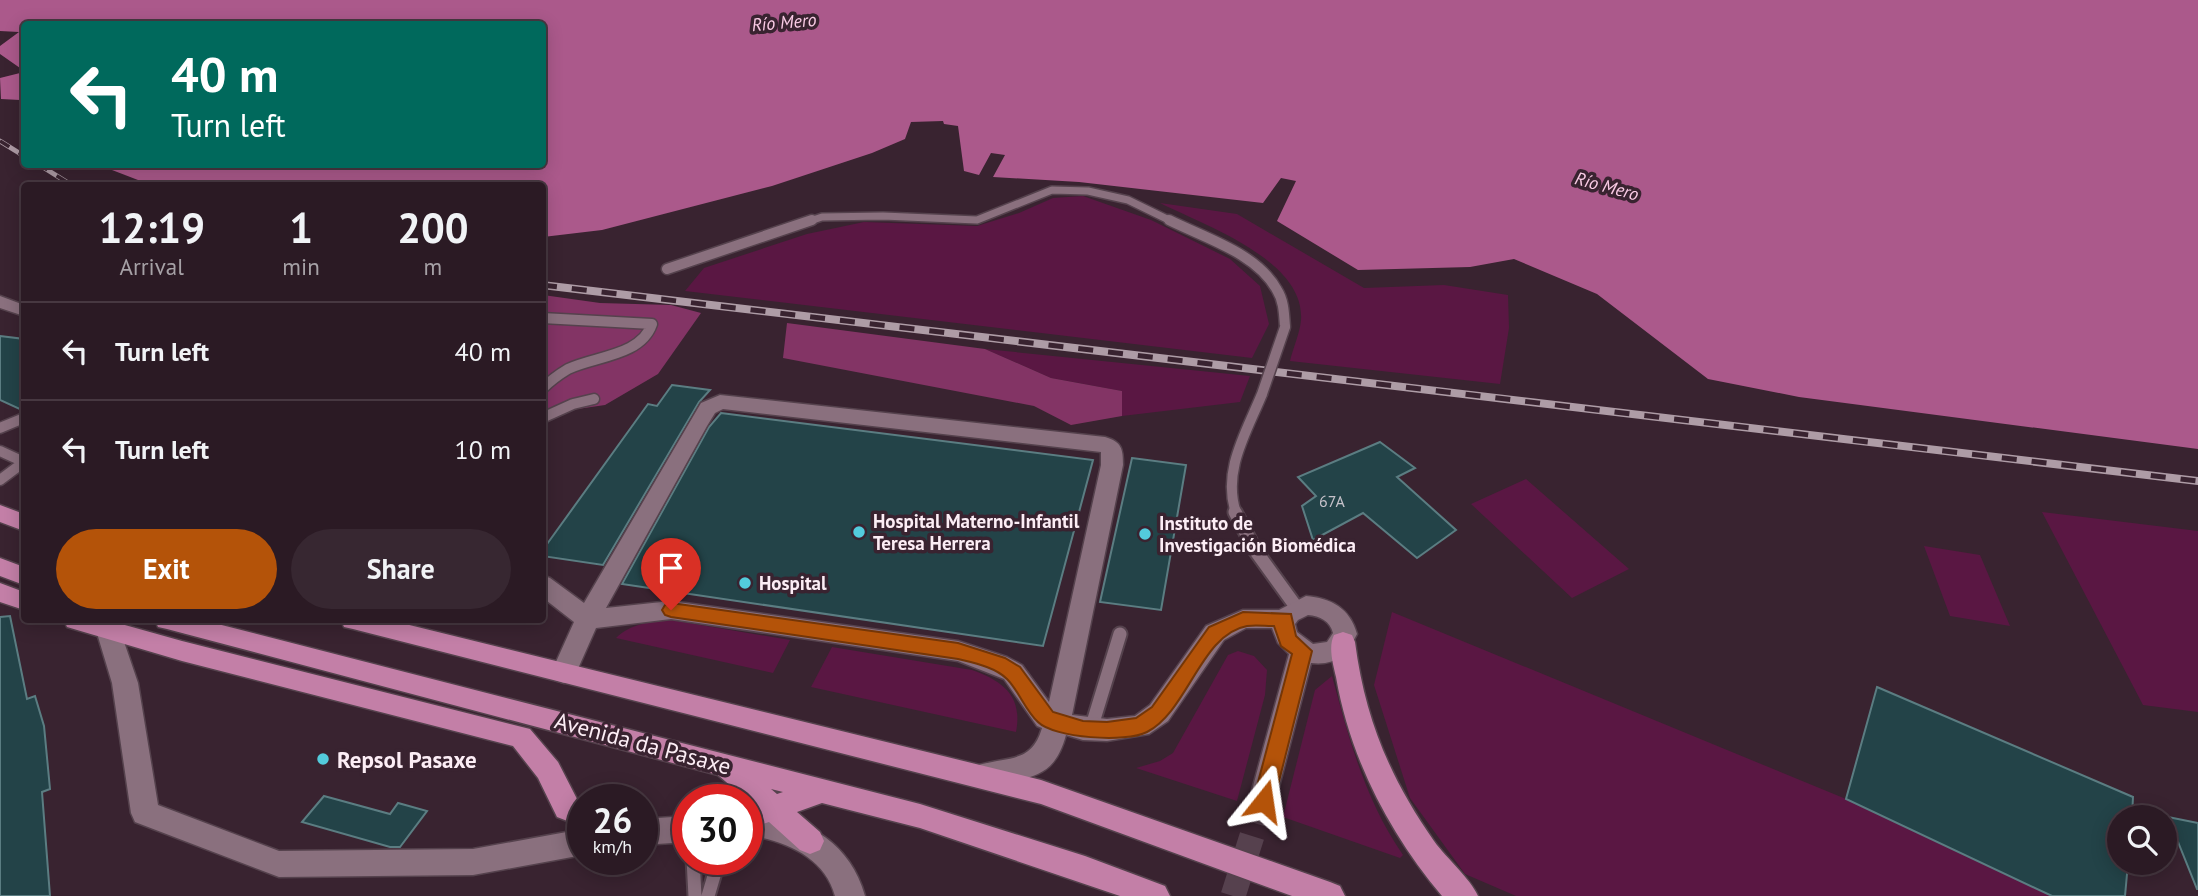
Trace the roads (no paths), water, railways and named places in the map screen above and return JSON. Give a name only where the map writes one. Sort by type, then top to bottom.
[{"type":"main road","points":[[0,513],[21,522]]},
{"type":"main road","points":[[0,567],[21,575]]},
{"type":"main road","points":[[0,592],[21,600]]},
{"type":"main road","points":[[86,623],[521,737],[548,770],[567,808]]},
{"type":"main road","name":"Avenida da Pasaxe","points":[[179,623],[920,816],[1085,869],[1155,896]]},
{"type":"main road","points":[[365,623],[1041,792],[1330,896]]},
{"type":"main road","points":[[1343,642],[1346,667],[1374,764],[1425,853],[1455,891],[1463,896]]},
{"type":"main road","points":[[724,764],[810,841]]},
{"type":"main road","points":[[763,812],[824,790]]},
{"type":"street","points":[[0,301],[21,310]]},
{"type":"street","points":[[564,673],[587,619],[712,404],[720,402],[1105,444],[1112,449],[1112,465],[1049,749],[1032,766],[976,776]]},
{"type":"street","points":[[546,587],[587,619],[671,610],[958,651],[999,664],[1013,673],[1046,718],[1056,723],[1090,730],[1140,726],[1159,713],[1215,632],[1243,619],[1291,613],[1316,606],[1334,613],[1344,627],[1343,642],[1331,652],[1312,654],[1303,651],[1288,640],[1283,626],[1291,613]]},
{"type":"street","points":[[108,630],[125,684],[145,813],[279,864],[473,862],[567,845]]},
{"type":"street","points":[[1264,801],[1303,651]]},
{"type":"street","points":[[763,824],[774,826],[810,841],[839,872],[850,896]]},
{"type":"lane","points":[[667,269],[822,217],[884,216],[977,220],[1052,190],[1088,191],[1128,200],[1244,257],[1269,278],[1278,291],[1283,305],[1285,327],[1236,459],[1230,487],[1236,514],[1291,613]]},
{"type":"lane","points":[[546,318],[652,324],[646,337],[620,351],[593,358],[554,376],[546,385]]},
{"type":"lane","points":[[546,416],[573,404],[594,399]]},
{"type":"lane","points":[[0,428],[21,419]]},
{"type":"lane","points":[[0,451],[21,461]]},
{"type":"lane","points":[[0,480],[21,464]]},
{"type":"lane","points":[[1090,730],[1119,634]]},
{"type":"lane","points":[[694,875],[695,896]]},
{"type":"lane","points":[[708,896],[714,875]]},
{"type":"water","name":"Río Mero","points":[[0,0],[2198,0],[2198,449],[1799,397],[1708,379],[1597,294],[1514,259],[1470,267],[1358,270],[1277,221],[1296,181],[1281,178],[1263,203],[1079,182],[993,177],[1005,155],[991,153],[979,175],[964,171],[958,126],[944,124],[943,121],[911,122],[905,139],[872,153],[772,186],[602,230],[546,237],[546,182],[143,182],[107,168],[546,168],[546,21],[21,21],[21,68],[0,54],[0,46],[19,32],[0,31]]},
{"type":"water","points":[[21,73],[21,101],[1,99],[0,78]]},
{"type":"tunnel","points":[[1233,896],[1263,801]]},
{"type":"railway","points":[[0,141],[21,154]]},
{"type":"railway","points":[[44,168],[67,182]]},
{"type":"railway","points":[[546,285],[2198,481]]},
{"type":"place","name":"Hospital Materno-Infantil Teresa Herrera","points":[[859,532]]},
{"type":"place","name":"Instituto de Investigación Biomédica","points":[[1145,534]]},
{"type":"place","name":"Hospital","points":[[745,583]]},
{"type":"place","name":"Repsol Pasaxe","points":[[323,759]]}]
